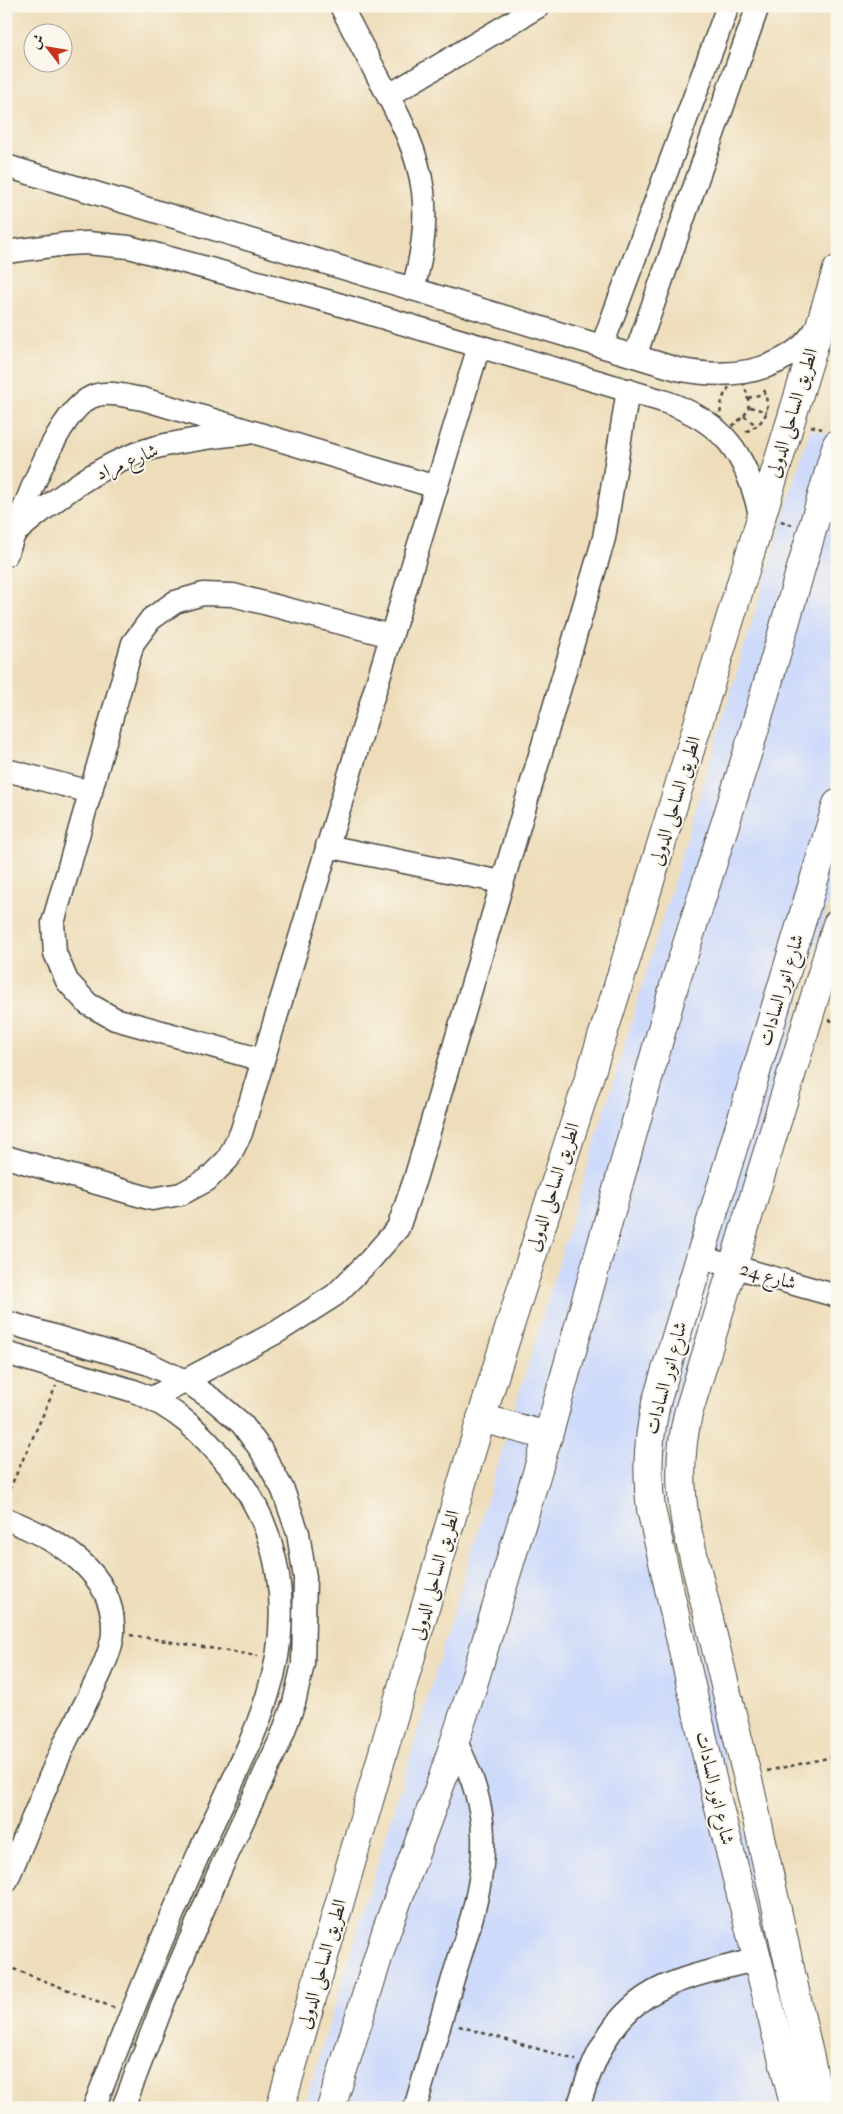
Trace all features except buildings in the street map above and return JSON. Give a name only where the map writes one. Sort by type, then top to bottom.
[{"type":"main road","name":"الطريق الساحلى الدولى","points":[[280,2108],[481,1418],[694,741],[760,515],[837,270]]},
{"type":"main road","points":[[331,2108],[387,1930],[455,1740],[548,1436],[671,997],[749,748],[810,530],[828,495],[837,444]]},
{"type":"main road","name":"شارع انور السادات","points":[[795,2108],[716,1796],[651,1509],[648,1467],[650,1431],[656,1403],[700,1257],[828,865],[837,804]]},
{"type":"main road","name":"شارع انور السادات","points":[[821,2108],[748,1782],[686,1525],[680,1469],[688,1414],[837,924]]},
{"type":"main road","points":[[481,1418],[548,1436]]},
{"type":"main road","points":[[716,1796],[748,1782]]},
{"type":"street","points":[[341,6],[404,127],[413,150],[423,190],[425,224],[422,249],[413,289]]},
{"type":"street","points":[[388,96],[539,6]]},
{"type":"street","points":[[602,346],[728,6]]},
{"type":"street","points":[[635,356],[754,7]]},
{"type":"street","points":[[6,166],[693,372],[749,371],[789,356],[803,346],[820,326]]},
{"type":"street","points":[[6,252],[87,243],[129,247],[331,302],[682,407],[698,415],[725,438],[746,467],[760,515]]},
{"type":"street","points":[[6,1146],[15,1159],[152,1199],[181,1194],[207,1180],[228,1159],[241,1133],[479,346]]},
{"type":"street","points":[[152,1398],[187,1382],[277,1332],[335,1295],[370,1260],[398,1228],[415,1179],[604,538],[628,390]]},
{"type":"street","points":[[6,555],[44,458],[64,424],[83,402],[96,395],[110,393],[143,400],[436,487]]},
{"type":"street","name":"شارع مراد","points":[[16,531],[57,498],[101,470],[152,448],[255,432]]},
{"type":"street","points":[[262,1060],[115,1019],[88,1004],[67,982],[55,953],[53,923],[134,643],[151,619],[175,602],[203,594],[233,595],[391,636]]},
{"type":"street","points":[[6,770],[91,792]]},
{"type":"street","points":[[327,846],[502,882]]},
{"type":"street","name":"شارع 24","points":[[700,1257],[837,1296]]},
{"type":"street","points":[[6,1322],[149,1364],[187,1382],[215,1401],[242,1424],[261,1450],[283,1490],[298,1533],[305,1578],[302,1664],[294,1703],[280,1740],[220,1870],[164,2001],[123,2108]]},
{"type":"street","points":[[6,1353],[152,1398],[186,1419],[242,1480],[260,1512],[273,1547],[281,1584],[282,1621],[277,1659],[268,1695],[255,1731],[196,1859],[130,2014],[94,2108]]},
{"type":"street","points":[[6,1519],[37,1531],[60,1546],[94,1575],[109,1602],[113,1632],[105,1662],[65,1742],[6,1882]]},
{"type":"street","points":[[415,2108],[474,1906],[483,1858],[483,1833],[475,1785],[455,1740]]},
{"type":"street","points":[[578,2108],[592,2065],[604,2042],[616,2024],[636,2003],[674,1982],[757,1959]]},
{"type":"path","points":[[725,438],[757,426],[767,412],[766,393],[749,371]]},
{"type":"path","points":[[725,438],[750,407],[748,398],[749,371]]},
{"type":"path","points":[[725,438],[720,406],[722,398],[725,390],[749,371]]},
{"type":"path","points":[[748,398],[766,393]]},
{"type":"path","points":[[744,416],[757,426]]},
{"type":"path","points":[[760,515],[810,530]]},
{"type":"path","points":[[6,1497],[63,1370]]},
{"type":"path","points":[[113,1632],[277,1659]]},
{"type":"path","points":[[748,1782],[837,1756]]},
{"type":"path","points":[[6,1966],[130,2014]]},
{"type":"path","points":[[441,2020],[592,2065]]},
{"type":"shaded area","points":[[810,429],[837,436],[837,874],[669,1441],[665,1478],[669,1523],[810,2108],[304,2108]]}]
